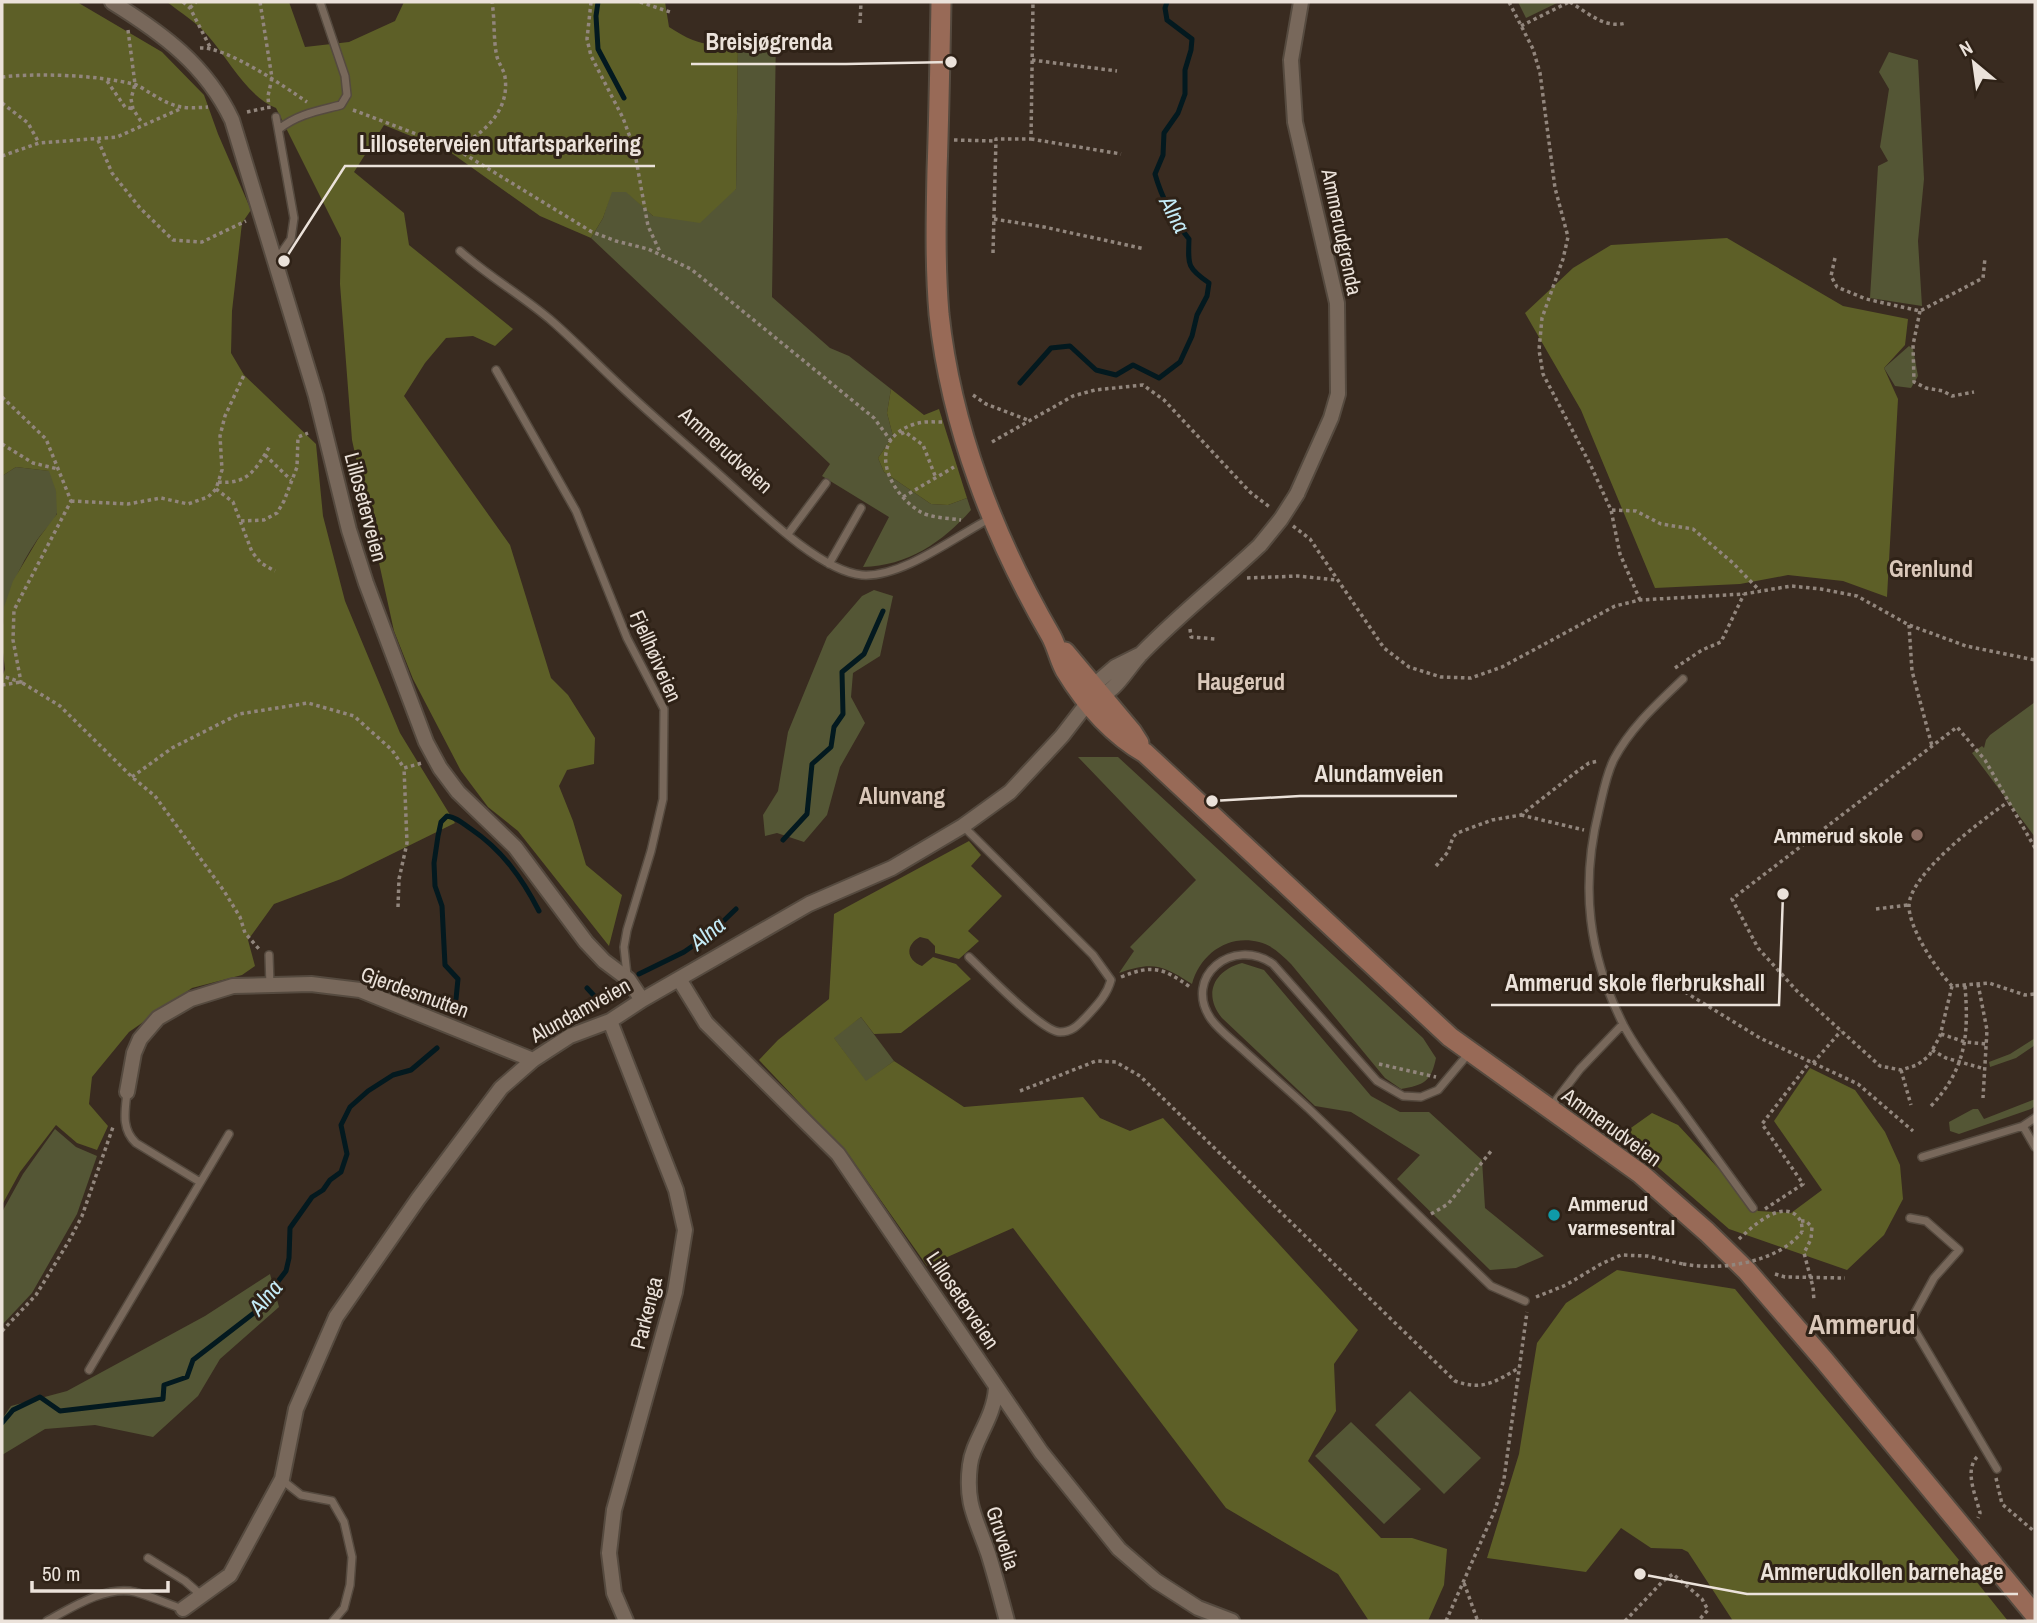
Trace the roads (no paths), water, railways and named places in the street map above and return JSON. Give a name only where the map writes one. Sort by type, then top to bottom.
[{"type":"street","name":"Lilloseterveien","points":[[112,2],[164,35],[186,54],[202,71],[225,105],[238,137],[316,396],[349,530],[409,701],[433,756],[458,792],[524,858],[586,942],[604,961],[628,979],[642,1000]]},
{"type":"street","name":"Ammerudveien","points":[[941,2],[936,232],[939,314],[949,377],[986,520],[1056,644],[1074,660],[1095,694],[1132,732],[1145,753],[1392,985],[1470,1052],[1662,1191],[1747,1271],[2035,1615]]},
{"type":"street","name":"Ammerudgrenda","points":[[1141,653],[1260,545],[1281,519],[1297,494],[1331,418],[1338,394],[1337,303],[1295,122],[1290,60],[1301,2]]},
{"type":"street","name":"Alundamveien","points":[[183,1609],[230,1575],[282,1479],[296,1409],[336,1317],[418,1199],[502,1088],[533,1060],[570,1036],[610,1021],[809,904],[892,868],[963,826],[1010,792],[1062,736],[1095,694],[1125,677],[1141,653]]},
{"type":"street","name":"Lilloseterveien","points":[[679,979],[706,1023],[838,1154],[1041,1452],[1119,1549],[1156,1581],[1198,1608],[1231,1621]]},
{"type":"street","name":"Gjerdesmutten","points":[[127,1092],[134,1053],[140,1039],[158,1018],[191,999],[233,986],[311,984],[360,990],[533,1060]]},
{"type":"street","name":"Parkenga","points":[[610,1021],[676,1191],[685,1230],[675,1292],[614,1510],[609,1552],[614,1593],[626,1621]]},
{"type":"street","name":"Gruvelia","points":[[996,1388],[993,1409],[970,1461],[970,1509],[988,1553],[1007,1621]]},
{"type":"lane","points":[[279,129],[290,120],[341,105],[347,95],[345,76],[320,2]]},
{"type":"lane","points":[[275,263],[291,239],[294,218],[276,117]]},
{"type":"lane","name":"Ammerudveien","points":[[460,251],[552,321],[627,393],[788,534],[829,564],[862,575],[895,569],[919,559],[986,520]]},
{"type":"lane","name":"Fjellhøiveien","points":[[496,370],[576,511],[628,638],[664,709],[663,799],[651,851],[627,930],[624,947],[628,979]]},
{"type":"lane","points":[[788,534],[826,482]]},
{"type":"lane","points":[[829,564],[862,508]]},
{"type":"lane","points":[[1683,679],[1650,709],[1615,758],[1608,775],[1593,832],[1587,890],[1590,925],[1599,962],[1623,1024],[1661,1082],[1753,1208]]},
{"type":"lane","points":[[963,826],[1093,955],[1111,981],[1108,991],[1096,1007],[1073,1030],[1058,1032],[1042,1024],[969,957]]},
{"type":"lane","points":[[1470,1052],[1438,1090],[1421,1097],[1404,1096],[1377,1081],[1273,964],[1263,957],[1241,953],[1226,957],[1217,963],[1209,974],[1202,992],[1203,1004],[1210,1018],[1225,1034],[1308,1108],[1491,1286],[1525,1301]]},
{"type":"lane","points":[[269,955],[270,986]]},
{"type":"lane","points":[[1549,1109],[1580,1069],[1623,1024]]},
{"type":"lane","points":[[127,1092],[124,1125],[128,1136],[135,1143],[200,1182]]},
{"type":"lane","points":[[1922,1157],[2023,1126],[2035,1118]]},
{"type":"lane","points":[[2023,1126],[2035,1147]]},
{"type":"lane","points":[[89,1370],[229,1135]]},
{"type":"lane","points":[[1910,1218],[1926,1221],[1959,1250],[1934,1278],[1910,1322],[1997,1469]]},
{"type":"lane","points":[[282,1479],[301,1495],[332,1501],[344,1522],[352,1557],[350,1585],[344,1608],[333,1621]]},
{"type":"lane","points":[[148,1558],[185,1581],[201,1595]]},
{"type":"lane","points":[[47,1621],[105,1594],[132,1591],[183,1609]]},
{"type":"lane","points":[[63,1612],[68,1621]]},
{"type":"waterway","points":[[598,2],[598,49],[624,98]]},
{"type":"waterway","name":"Alna","points":[[1020,383],[1051,348],[1070,346],[1096,370],[1116,375],[1133,365],[1159,378],[1180,362],[1192,336],[1209,283],[1190,265],[1189,239],[1169,208],[1155,174],[1163,155],[1164,133],[1178,113],[1185,94],[1185,70],[1192,39],[1167,20],[1167,2]]},
{"type":"waterway","name":"Alna","points":[[783,840],[807,814],[812,764],[831,747],[834,727],[843,714],[842,672],[864,654],[883,611]]},
{"type":"waterway","name":"Alna","points":[[449,1009],[456,999],[458,979],[445,965],[442,906],[435,886],[434,863],[441,822],[447,816],[460,821],[502,855],[526,887],[539,911]]},
{"type":"waterway","name":"Alna","points":[[639,974],[684,952],[710,934],[736,909]]},
{"type":"waterway","name":"Alna","points":[[587,988],[598,1000],[609,999],[620,987]]},
{"type":"waterway","name":"Alna","points":[[2,1423],[13,1410],[40,1397],[60,1411],[163,1399],[164,1385],[187,1377],[193,1360],[263,1306],[286,1271],[290,1228],[312,1197],[341,1172],[347,1154],[341,1125],[350,1107],[393,1075],[411,1070],[437,1048]]},
{"type":"place","name":"Breisjøgrenda","points":[[951,62]]},
{"type":"place","name":"Lilloseterveien utfartsparkering","points":[[284,261]]},
{"type":"place","name":"Alundamveien","points":[[1212,801]]},
{"type":"place","name":"Ammerud skole","points":[[1917,835]]},
{"type":"place","name":"Ammerud skole flerbrukshall","points":[[1783,894]]},
{"type":"place","name":"Ammerud varmesentral","points":[[1554,1215]]},
{"type":"place","name":"Ammerudkollen barnehage","points":[[1640,1574]]},
{"type":"district","name":"Grenlund","points":[[1931,568]]},
{"type":"district","name":"Haugerud","points":[[1241,681]]},
{"type":"district","name":"Alunvang","points":[[902,795]]},
{"type":"district","name":"Ammerud","points":[[1862,1324]]}]
